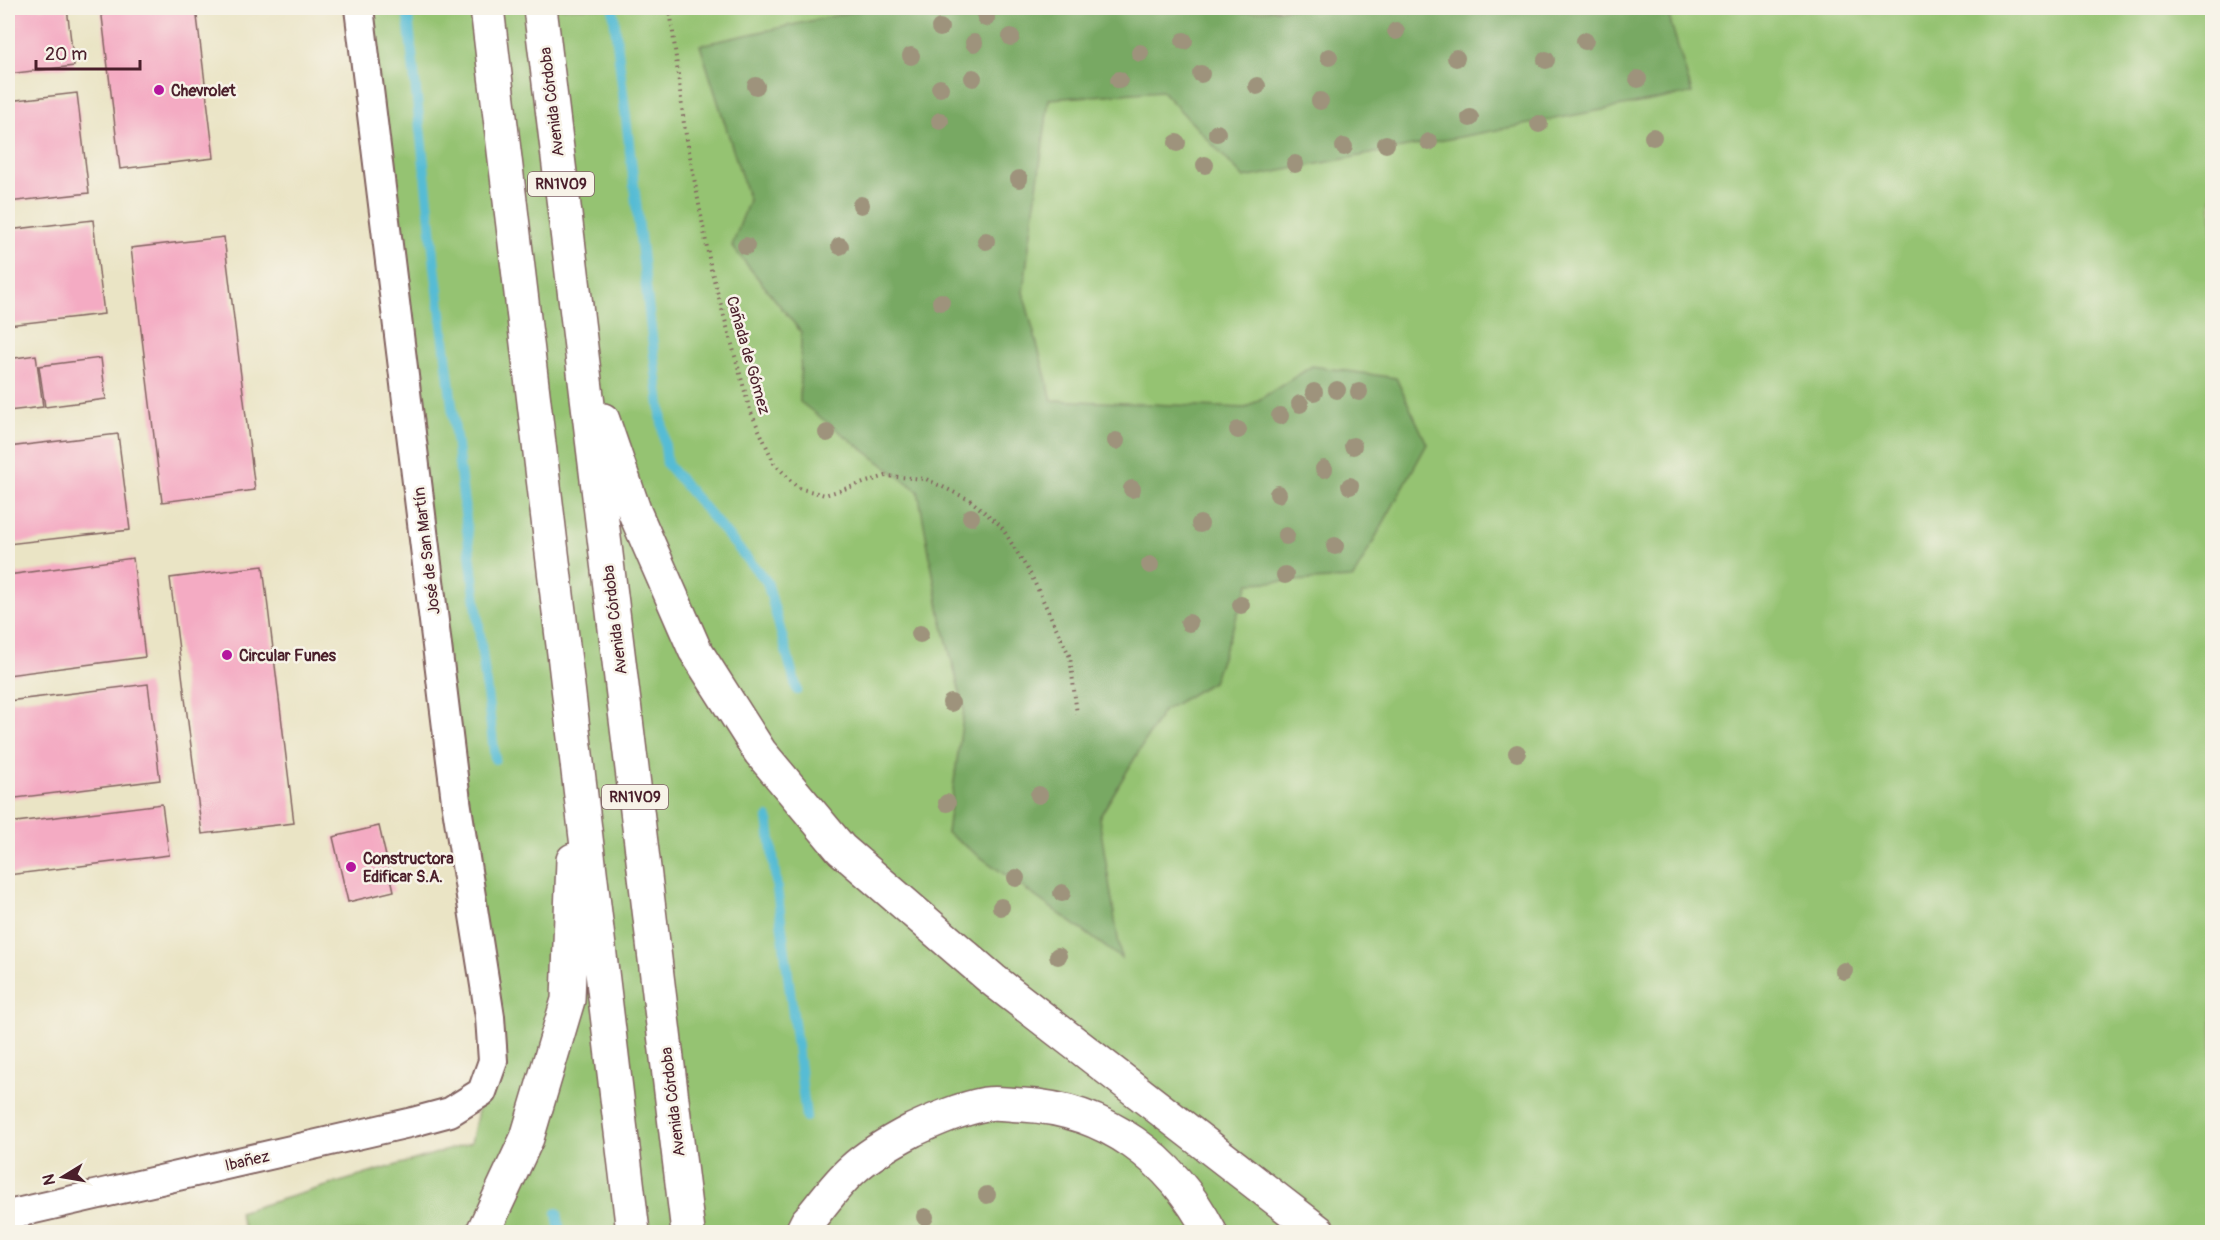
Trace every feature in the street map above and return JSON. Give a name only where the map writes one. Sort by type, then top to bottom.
[{"type":"main road","name":"RN1V09","points":[[487,8],[633,1233]]},
{"type":"main road","name":"Avenida Córdoba","points":[[540,8],[688,1233]]},
{"type":"main road","points":[[582,361],[635,513],[695,650],[760,752],[841,849],[993,980],[1319,1233]]},
{"type":"main road","points":[[483,1233],[527,1138],[568,1000],[577,757]]},
{"type":"main road","points":[[802,1233],[807,1222],[852,1170],[895,1139],[942,1116],[988,1104],[1040,1106],[1079,1114],[1120,1133],[1153,1156],[1187,1193],[1210,1233]]},
{"type":"street","name":"José de San Martín","points":[[359,8],[456,801],[490,1017],[493,1061],[482,1092]]},
{"type":"street","name":"Ibañez","points":[[8,1215],[413,1122],[450,1112],[482,1092]]},
{"type":"path","name":"Cañada de Gómez","points":[[670,8],[684,124],[711,269],[750,410],[774,463],[798,488],[825,495],[886,476],[926,479],[970,500],[1001,526],[1031,575],[1070,657],[1077,714]]},
{"type":"green space","points":[[359,8],[2212,8],[2212,1232],[245,1232],[239,1212],[471,1143],[482,1092],[493,1061]]},
{"type":"green space","points":[[870,8],[1242,8],[1242,13],[1293,8],[1650,8],[1668,13],[1692,93],[1244,178],[1162,91],[1049,99],[1023,292],[1052,400],[1246,408],[1312,366],[1396,378],[1427,444],[1353,578],[1249,583],[1213,682],[1163,711],[1099,818],[1121,958],[947,833],[964,709],[941,618],[918,491],[800,402],[801,332],[732,246],[749,200],[700,45]]},
{"type":"building","points":[[8,8],[67,8],[74,66],[8,74]]},
{"type":"building","name":"Chevrolet","points":[[101,8],[196,8],[214,158],[120,169]]},
{"type":"building","points":[[77,93],[89,193],[8,202],[8,101]]},
{"type":"building","points":[[93,220],[104,314],[8,325],[8,230]]},
{"type":"building","points":[[224,237],[255,490],[162,502],[131,248]]},
{"type":"building","points":[[36,355],[43,407],[8,411],[8,359]]},
{"type":"building","points":[[101,358],[106,399],[45,407],[39,366]]},
{"type":"building","points":[[118,434],[130,530],[8,544],[8,447]]},
{"type":"building","points":[[133,558],[145,657],[8,675],[8,575]]},
{"type":"building","name":"Circular Funes","points":[[263,566],[294,823],[202,834],[170,578]]},
{"type":"building","points":[[148,684],[160,780],[8,799],[8,701]]},
{"type":"building","points":[[162,804],[169,855],[8,875],[8,823]]},
{"type":"building","points":[[379,826],[394,891],[348,902],[333,837]]},
{"type":"waterway","points":[[407,8],[435,266],[495,759]]},
{"type":"waterway","points":[[613,8],[667,464],[767,582],[797,690]]},
{"type":"waterway","points":[[768,818],[806,1117]]},
{"type":"waterway","points":[[557,1213],[560,1232]]},
{"type":"place","name":"Chevrolet","points":[[159,90]]},
{"type":"place","name":"Circular Funes","points":[[227,655]]},
{"type":"place","name":"Constructora Edificar S.A.","points":[[351,867]]}]
